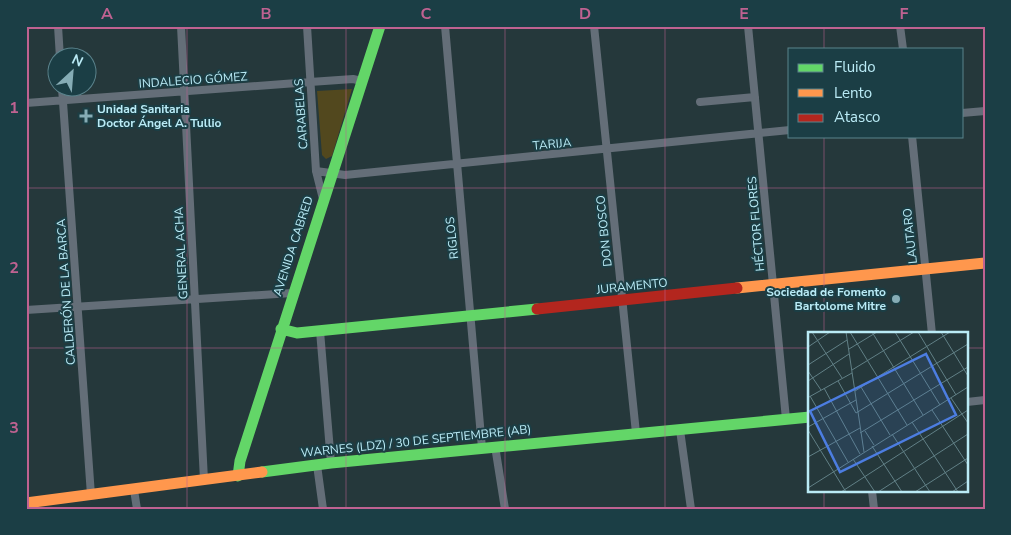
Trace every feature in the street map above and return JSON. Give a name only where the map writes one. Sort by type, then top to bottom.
[{"type":"street","points":[[58,26],[59,48]]},
{"type":"street","name":"GENERAL ACHA","points":[[181,26],[204,480]]},
{"type":"street","name":"CARABELAS","points":[[307,26],[316,171],[323,200]]},
{"type":"street","name":"AVENIDA CABRED","points":[[238,476],[240,461],[292,293],[380,26]]},
{"type":"street","name":"RIGLOS","points":[[444,26],[482,448]]},
{"type":"street","name":"DON BOSCO","points":[[594,26],[636,433]]},
{"type":"street","name":"HÉCTOR FLORES","points":[[748,26],[786,419]]},
{"type":"street","points":[[900,26],[903,48]]},
{"type":"street","name":"INDALECIO GÓMEZ","points":[[26,103],[353,79],[362,81]]},
{"type":"street","points":[[700,102],[755,97]]},
{"type":"street","name":"CALDERÓN DE LA BARCA","points":[[63,100],[91,495]]},
{"type":"street","points":[[964,114],[985,111]]},
{"type":"street","name":"TARIJA","points":[[316,171],[332,175],[606,150],[788,130]]},
{"type":"street","name":"LAUTARO","points":[[912,138],[932,332]]},
{"type":"street","name":"JURAMENTO","points":[[282,329],[297,333],[985,264]]},
{"type":"street","points":[[26,310],[292,293]]},
{"type":"street","points":[[320,330],[331,463]]},
{"type":"street","points":[[968,402],[985,400]]},
{"type":"street","name":"WARNES (LDZ) / 30 DE SEPTIEMBRE (AB)","points":[[26,503],[331,463],[808,417]]},
{"type":"street","points":[[680,430],[691,509]]},
{"type":"street","points":[[495,446],[505,509]]},
{"type":"street","points":[[317,465],[322,509]]},
{"type":"street","points":[[134,490],[137,509]]},
{"type":"street","points":[[872,492],[874,509]]},
{"type":"shaded area","points":[[352,89],[332,156],[326,159],[322,155],[317,91]]},
{"type":"traffic: fast","points":[[238,476],[240,461],[380,26]]},
{"type":"traffic: fast","points":[[281,329],[297,333],[537,309]]},
{"type":"traffic: fast","points":[[262,472],[331,463],[808,417]]},
{"type":"traffic: slow","points":[[737,288],[985,263]]},
{"type":"traffic: slow","points":[[26,503],[262,472]]},
{"type":"traffic: jam","points":[[537,309],[737,288]]},
{"type":"place","name":"Unidad Sanitaria Doctor Ángel A. Tullio","points":[[86,116]]},
{"type":"place","name":"Sociedad de Fomento Bartolome Mitre","points":[[896,299]]}]
